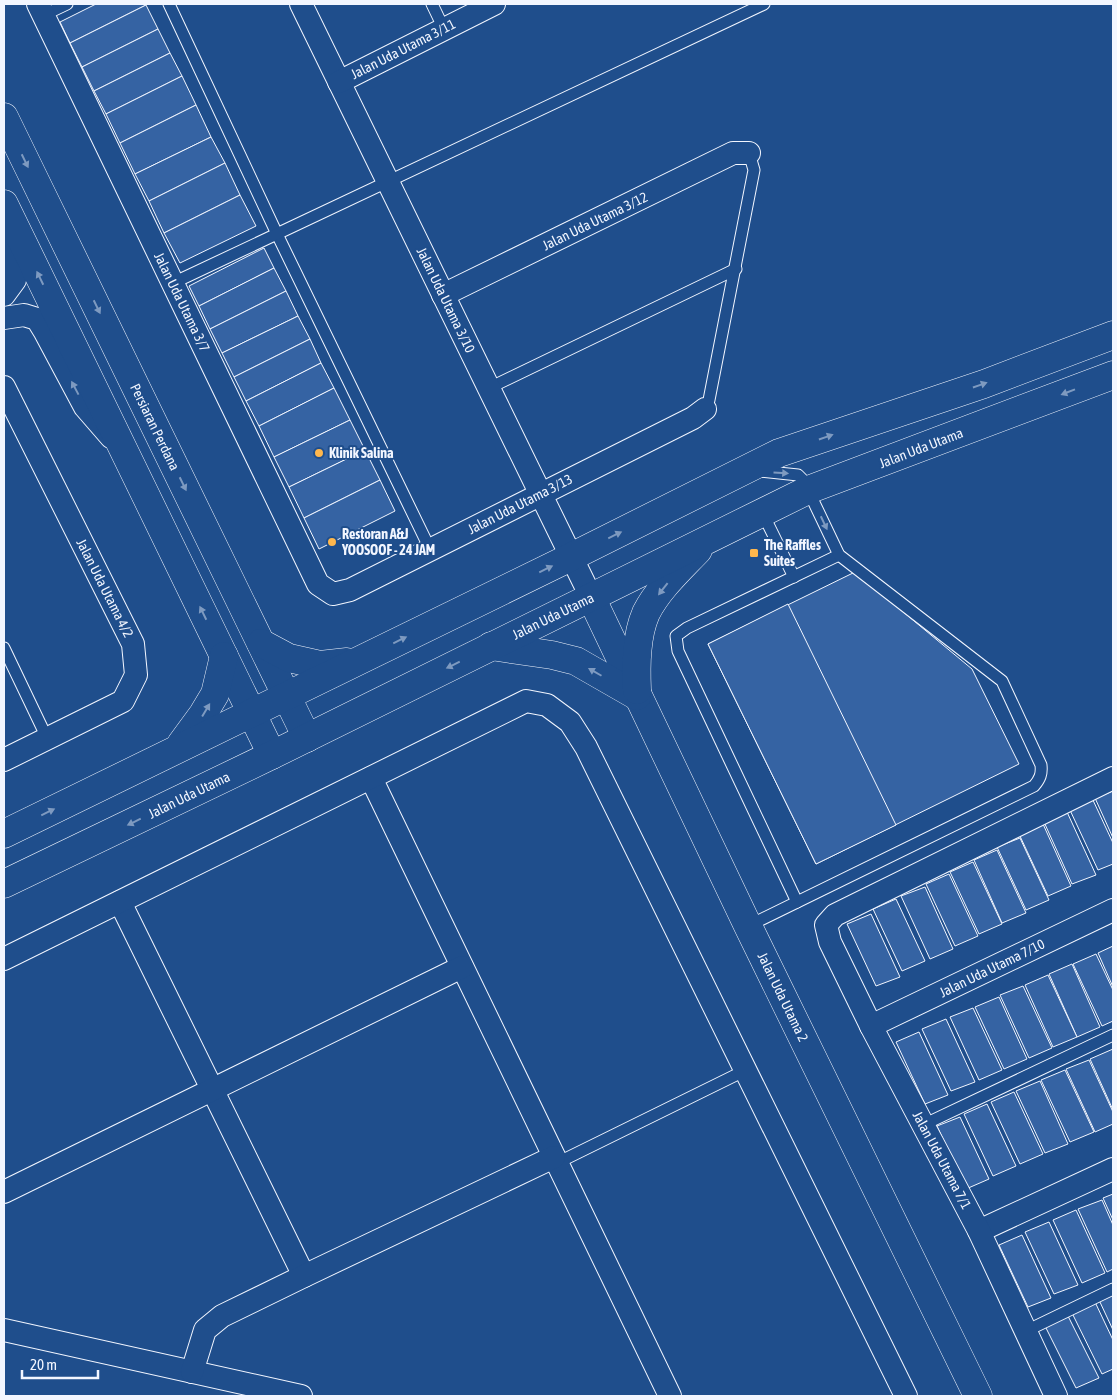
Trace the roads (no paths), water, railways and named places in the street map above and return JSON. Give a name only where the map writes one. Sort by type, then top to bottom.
[{"type":"main road","name":"Persiaran Perdana","points":[[4,117],[307,738]]},
{"type":"main road","points":[[4,204],[272,755]]},
{"type":"main road","points":[[4,834],[571,557],[779,453],[984,384],[1113,335]]},
{"type":"main road","name":"Jalan Uda Utama","points":[[4,884],[307,738],[808,490],[1113,375]]},
{"type":"main road","points":[[492,646],[552,655],[576,661],[637,696],[637,646],[646,614],[662,590],[707,539]]},
{"type":"main road","name":"Jalan Uda Utama 2","points":[[590,597],[748,926],[978,1396]]},
{"type":"main road","points":[[261,643],[289,658],[320,665],[356,662]]},
{"type":"main road","points":[[177,749],[204,714],[215,694],[224,656]]},
{"type":"street","name":"Jalan Uda Utama 3/10","points":[[301,4],[590,597]]},
{"type":"street","name":"Jalan Uda Utama 3/11","points":[[339,82],[494,4]]},
{"type":"street","name":"Jalan Uda Utama 3/7","points":[[41,9],[318,584],[332,594]]},
{"type":"street","name":"Jalan Uda Utama 3/12","points":[[443,295],[733,153],[749,153]]},
{"type":"street","points":[[4,239],[16,268],[15,280],[4,295]]},
{"type":"street","points":[[4,318],[24,315],[37,320],[46,332],[85,407],[126,455]]},
{"type":"street","name":"Jalan Uda Utama 4/2","points":[[4,387],[10,415],[133,644],[136,675],[123,701],[4,760]]},
{"type":"street","name":"Jalan Uda Utama 3/13","points":[[332,594],[350,590],[693,418],[705,409]]},
{"type":"street","points":[[4,959],[526,701],[547,705],[570,722],[586,746],[906,1396]]},
{"type":"street","points":[[371,778],[670,1396]]},
{"type":"street","name":"Jalan Uda Utama 7/1","points":[[1056,1396],[979,1231],[871,1026],[830,942],[826,925],[835,915],[1113,778]]},
{"type":"street","points":[[120,902],[304,1276]]},
{"type":"street","name":"Jalan Uda Utama 7/10","points":[[871,1026],[1113,910]]},
{"type":"street","points":[[4,1192],[462,967]]},
{"type":"street","points":[[192,1372],[205,1330],[222,1316],[304,1276],[556,1160]]},
{"type":"street","points":[[979,1231],[1113,1169]]},
{"type":"street","points":[[4,1330],[301,1396]]},
{"type":"lane","points":[[41,9],[67,4]]},
{"type":"lane","points":[[169,4],[277,234],[430,549]]},
{"type":"lane","points":[[432,4],[444,29]]},
{"type":"lane","points":[[173,283],[764,4]]},
{"type":"lane","points":[[705,409],[709,400],[736,269],[754,170],[749,153]]},
{"type":"lane","points":[[489,388],[736,269]]},
{"type":"lane","points":[[745,470],[798,475],[808,490],[839,555],[1002,681],[1042,765],[1040,780],[1034,786],[748,926]]},
{"type":"lane","points":[[762,512],[794,576]]},
{"type":"lane","points":[[797,902],[678,651],[676,636],[688,628],[839,555]]},
{"type":"lane","points":[[4,648],[47,738]]},
{"type":"lane","points":[[923,1125],[1113,1035]]},
{"type":"lane","points":[[556,1160],[746,1070]]},
{"type":"lane","points":[[1026,1331],[1113,1289]]},
{"type":"place","name":"Klinik Salina","points":[[319,453]]},
{"type":"place","name":"Restoran A&J YOOSOOF - 24 JAM","points":[[332,542]]},
{"type":"place","name":"The Raffles Suites","points":[[754,553]]}]
